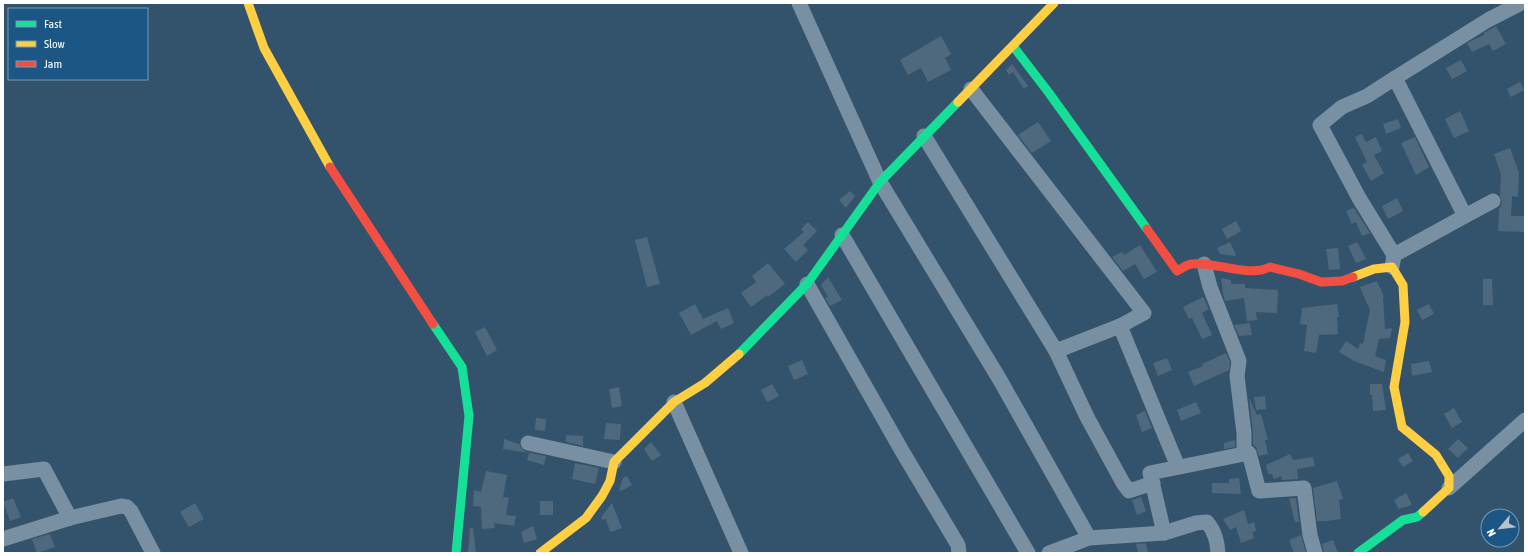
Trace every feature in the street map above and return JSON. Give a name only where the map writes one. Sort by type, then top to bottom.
[{"type":"street","points":[[248,3],[264,48],[336,177],[462,367],[469,416],[456,553]]},
{"type":"street","points":[[799,3],[880,182],[1000,380],[1089,538]]},
{"type":"street","points":[[540,553],[586,518],[602,496],[610,481],[614,462],[674,402],[705,383],[732,361],[807,284],[880,182],[1054,3]]},
{"type":"street","points":[[1449,488],[1449,476],[1436,455],[1402,426],[1394,387],[1405,322],[1403,285],[1393,261],[1320,125],[1342,107],[1367,96],[1488,20],[1521,3]]},
{"type":"street","points":[[1013,46],[1049,93],[1177,271],[1189,264],[1204,264],[1254,271],[1264,270],[1270,267],[1321,282],[1342,281],[1393,261],[1465,216],[1493,201]]},
{"type":"street","points":[[1395,78],[1465,216]]},
{"type":"street","points":[[971,89],[1144,313],[1120,326],[1056,351]]},
{"type":"street","points":[[924,136],[1056,351],[1087,416],[1122,483],[1129,491],[1153,483]]},
{"type":"street","points":[[842,235],[1028,553]]},
{"type":"street","points":[[1204,264],[1210,287],[1238,361],[1237,376],[1244,433],[1244,454]]},
{"type":"street","points":[[807,284],[958,545],[959,553]]},
{"type":"street","points":[[1120,326],[1178,468]]},
{"type":"street","points":[[674,402],[741,553]]},
{"type":"street","points":[[1358,553],[1403,520],[1417,517],[1525,420]]},
{"type":"street","points":[[528,443],[614,462]]},
{"type":"street","points":[[1164,533],[1150,473],[1249,453],[1259,491],[1304,488],[1310,535],[1315,553]]},
{"type":"street","points":[[3,474],[44,469],[70,518]]},
{"type":"street","points":[[3,539],[70,518],[121,506],[127,507],[131,511],[153,553]]},
{"type":"street","points":[[1049,553],[1089,538],[1164,533],[1196,523],[1207,522],[1213,529],[1218,553]]},
{"type":"building","points":[[1496,26],[1506,44],[1493,51],[1489,44],[1472,52],[1467,43],[1484,35],[1484,33]]},
{"type":"building","points":[[941,36],[951,54],[945,58],[951,70],[928,82],[921,68],[908,75],[900,60]]},
{"type":"building","points":[[1461,60],[1467,71],[1452,79],[1446,68]]},
{"type":"building","points":[[1012,64],[1028,86],[1024,89],[1013,72],[1009,75],[1006,70]]},
{"type":"building","points":[[1520,82],[1524,90],[1511,97],[1507,89]]},
{"type":"building","points":[[1460,111],[1469,131],[1454,138],[1445,119]]},
{"type":"building","points":[[1398,119],[1401,128],[1386,134],[1383,124]]},
{"type":"building","points":[[1038,122],[1051,141],[1032,153],[1018,135]]},
{"type":"building","points":[[1362,134],[1366,142],[1376,137],[1382,151],[1374,155],[1384,173],[1371,181],[1362,165],[1367,162],[1355,137]]},
{"type":"building","points":[[1415,137],[1429,167],[1416,175],[1401,143]]},
{"type":"building","points":[[1510,148],[1519,173],[1518,197],[1512,196],[1511,216],[1525,216],[1525,232],[1498,231],[1499,208],[1502,202],[1500,196],[1501,174],[1494,154]]},
{"type":"building","points":[[850,191],[855,196],[846,208],[839,200]]},
{"type":"building","points":[[1397,198],[1403,211],[1388,219],[1382,206]]},
{"type":"building","points":[[1354,208],[1370,233],[1362,236],[1356,222],[1352,224],[1346,211]]},
{"type":"building","points":[[1236,221],[1241,231],[1227,239],[1222,229]]},
{"type":"building","points":[[808,222],[817,231],[803,245],[808,250],[796,262],[784,249],[804,232],[801,229]]},
{"type":"building","points":[[647,237],[660,284],[647,287],[635,240]]},
{"type":"building","points":[[1230,242],[1236,255],[1220,254],[1217,248]]},
{"type":"building","points":[[1357,242],[1366,259],[1356,263],[1348,246]]},
{"type":"building","points":[[1140,245],[1157,272],[1144,279],[1135,264],[1123,271],[1112,257],[1122,252],[1124,255]]},
{"type":"building","points":[[1338,248],[1340,269],[1329,270],[1326,249]]},
{"type":"building","points":[[768,263],[785,284],[768,297],[767,295],[751,307],[741,293],[756,282],[752,276]]},
{"type":"building","points":[[828,277],[842,300],[830,306],[825,298],[828,297],[821,285]]},
{"type":"building","points":[[1221,278],[1231,280],[1231,284],[1245,284],[1245,288],[1278,290],[1277,313],[1256,312],[1257,320],[1247,321],[1244,298],[1225,301]]},
{"type":"building","points":[[1483,279],[1492,279],[1493,305],[1483,305]]},
{"type":"building","points":[[1377,281],[1384,297],[1385,329],[1392,328],[1390,338],[1379,339],[1375,356],[1386,360],[1384,372],[1354,361],[1339,352],[1346,341],[1358,349],[1360,343],[1363,344],[1370,310],[1360,287]]},
{"type":"building","points":[[1203,297],[1209,309],[1202,313],[1212,335],[1202,339],[1192,318],[1189,319],[1183,307]]},
{"type":"building","points":[[695,304],[703,319],[728,308],[734,323],[721,329],[717,321],[691,335],[679,313]]},
{"type":"building","points":[[1337,304],[1339,317],[1337,317],[1338,334],[1319,335],[1316,353],[1304,351],[1307,325],[1300,324],[1302,308]]},
{"type":"building","points":[[1429,304],[1434,314],[1422,320],[1417,310]]},
{"type":"building","points":[[1250,323],[1252,335],[1239,336],[1234,325]]},
{"type":"building","points":[[485,327],[497,350],[487,356],[475,332]]},
{"type":"building","points":[[1226,353],[1230,362],[1229,370],[1194,386],[1188,372],[1203,366],[1202,364]]},
{"type":"building","points":[[1167,358],[1172,370],[1158,376],[1153,363]]},
{"type":"building","points":[[802,360],[808,374],[794,380],[788,366]]},
{"type":"building","points":[[1429,361],[1432,372],[1412,376],[1411,364]]},
{"type":"building","points":[[772,384],[779,396],[767,402],[761,390]]},
{"type":"building","points":[[1370,384],[1382,384],[1386,410],[1373,411],[1372,395],[1370,395]]},
{"type":"building","points":[[619,387],[622,406],[612,408],[609,389]]},
{"type":"building","points":[[1265,396],[1266,409],[1256,410],[1254,397]]},
{"type":"building","points":[[1249,398],[1257,415],[1261,414],[1268,440],[1265,440],[1268,454],[1259,456],[1256,447],[1253,445]]},
{"type":"building","points":[[1196,402],[1201,413],[1181,421],[1177,410]]},
{"type":"building","points":[[1454,408],[1462,422],[1452,428],[1444,414]]},
{"type":"building","points":[[1145,411],[1152,428],[1142,432],[1136,415]]},
{"type":"building","points":[[536,418],[546,419],[545,431],[535,430]]},
{"type":"building","points":[[606,423],[621,424],[619,440],[604,439]]},
{"type":"building","points":[[566,435],[583,436],[583,446],[566,442]]},
{"type":"building","points":[[504,439],[519,444],[526,452],[546,456],[544,465],[527,460],[529,453],[503,449]]},
{"type":"building","points":[[1458,439],[1468,448],[1458,458],[1448,449]]},
{"type":"building","points":[[1235,440],[1235,447],[1224,449],[1224,443]]},
{"type":"building","points":[[651,442],[661,455],[652,461],[644,449]]},
{"type":"building","points":[[1408,453],[1413,461],[1403,467],[1398,459]]},
{"type":"building","points":[[1290,454],[1293,460],[1313,457],[1315,466],[1297,469],[1298,479],[1282,480],[1281,476],[1274,479],[1272,474],[1268,474],[1266,465]]},
{"type":"building","points":[[575,463],[599,468],[595,484],[572,479]]},
{"type":"building","points":[[486,471],[507,475],[503,497],[509,498],[506,515],[516,516],[514,526],[494,523],[495,528],[482,529],[481,507],[473,506],[474,490],[481,492]]},
{"type":"building","points":[[627,476],[632,485],[621,491],[619,490],[623,478]]},
{"type":"building","points":[[1239,478],[1241,494],[1212,493],[1212,483],[1229,483],[1229,479]]},
{"type":"building","points":[[1337,481],[1343,499],[1339,500],[1341,519],[1317,521],[1313,488]]},
{"type":"building","points":[[1406,493],[1412,505],[1399,509],[1394,500]]},
{"type":"building","points":[[1141,497],[1146,511],[1137,515],[1132,500]]},
{"type":"building","points":[[13,498],[21,517],[10,521],[3,502]]},
{"type":"building","points":[[1289,498],[1296,498],[1299,522],[1295,522]]},
{"type":"building","points":[[540,501],[553,501],[553,515],[540,515]]},
{"type":"building","points":[[195,503],[204,519],[189,527],[180,512]]},
{"type":"building","points":[[612,503],[622,528],[610,532],[606,519],[602,520],[601,517]]},
{"type":"building","points":[[1244,510],[1248,524],[1254,522],[1256,531],[1252,532],[1254,538],[1241,543],[1236,527],[1230,530],[1223,519]]},
{"type":"building","points":[[533,526],[537,539],[524,543],[521,532]]},
{"type":"building","points":[[470,528],[473,528],[476,553],[468,553]]},
{"type":"building","points":[[50,534],[55,547],[37,553],[32,539]]},
{"type":"building","points":[[1301,535],[1306,553],[1294,553],[1289,540]]},
{"type":"building","points":[[1333,540],[1338,553],[1324,553],[1322,544]]},
{"type":"building","points":[[1146,543],[1148,553],[1138,553],[1136,544]]},
{"type":"traffic: fast","points":[[1013,46],[1049,93],[1147,229]]},
{"type":"traffic: fast","points":[[739,354],[807,284],[880,182],[958,102]]},
{"type":"traffic: fast","points":[[433,324],[462,367],[469,416],[456,553]]},
{"type":"traffic: fast","points":[[1358,553],[1403,520],[1417,517],[1423,512]]},
{"type":"traffic: slow","points":[[248,3],[264,48],[330,167]]},
{"type":"traffic: slow","points":[[958,102],[1054,3]]},
{"type":"traffic: slow","points":[[1353,277],[1374,269],[1392,267],[1403,285],[1405,322],[1394,387],[1402,427],[1436,455],[1449,476],[1449,488],[1423,512]]},
{"type":"traffic: slow","points":[[540,553],[586,518],[602,496],[610,481],[614,462],[674,402],[705,383],[739,354]]},
{"type":"traffic: jam","points":[[330,167],[433,324]]},
{"type":"traffic: jam","points":[[1147,229],[1177,271],[1191,264],[1200,264],[1252,271],[1270,267],[1299,274],[1321,282],[1342,281],[1353,277]]}]
